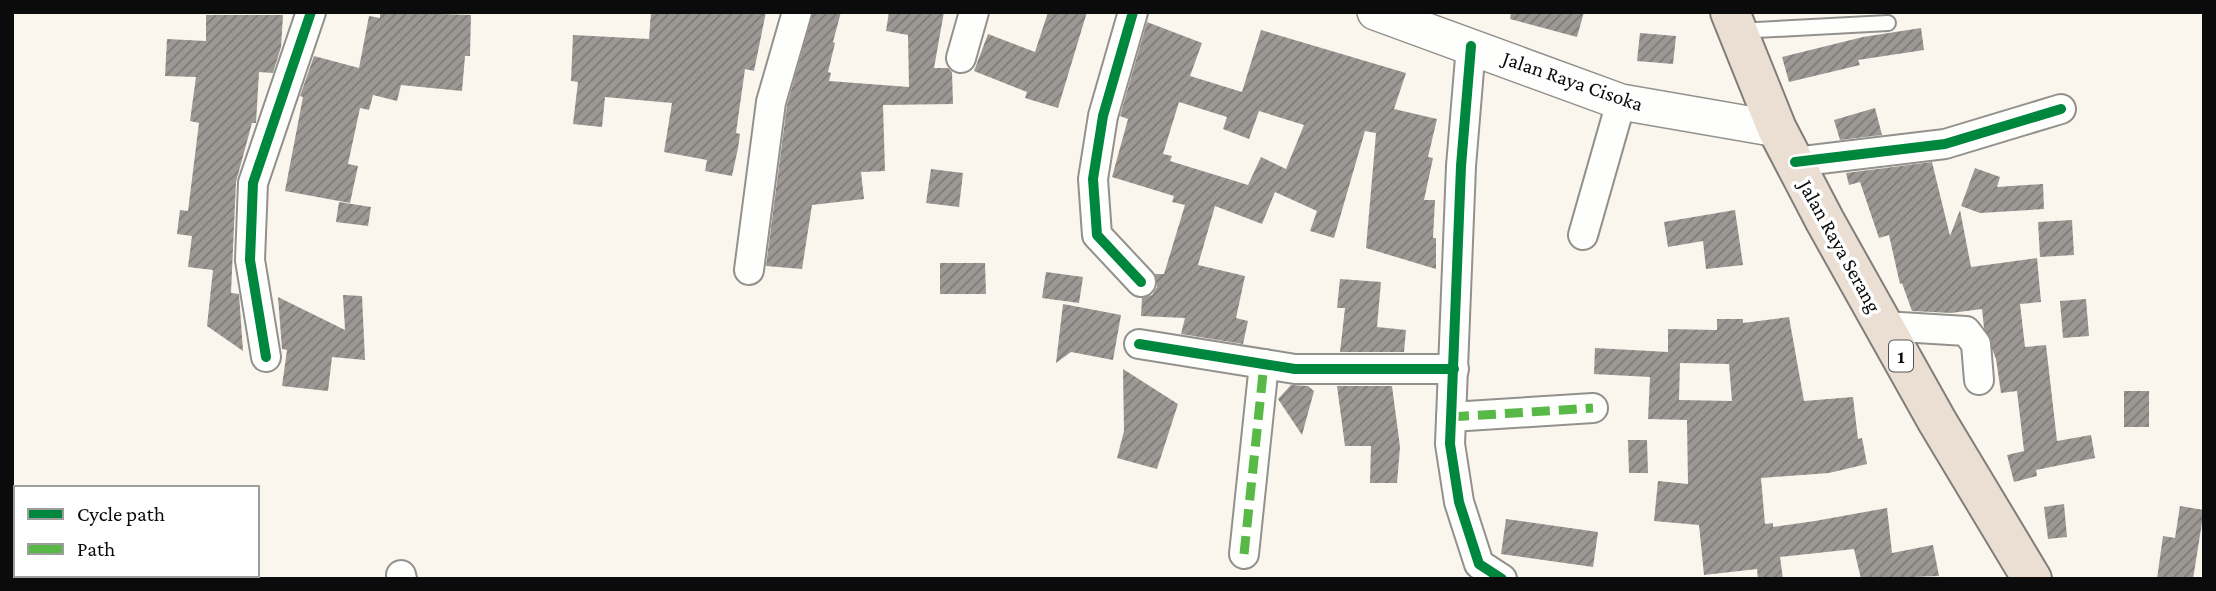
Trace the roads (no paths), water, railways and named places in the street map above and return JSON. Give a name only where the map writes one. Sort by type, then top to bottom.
[{"type":"highway","name":"Jalan Raya Serang","points":[[1733,21],[1777,129],[1884,326],[2032,579]]},
{"type":"street","points":[[266,358],[250,260],[253,183],[312,12]]},
{"type":"street","points":[[749,270],[771,102],[797,12]]},
{"type":"street","points":[[961,58],[974,12]]},
{"type":"street","points":[[1133,12],[1103,116],[1093,179],[1097,235],[1141,282]]},
{"type":"street","name":"Jalan Raya Cisoka","points":[[1375,12],[1621,102],[1777,129]]},
{"type":"street","points":[[1471,46],[1461,166],[1450,444],[1459,502],[1479,564],[1502,579]]},
{"type":"street","points":[[1583,235],[1621,102]]},
{"type":"street","points":[[1795,162],[1945,144],[2061,109]]},
{"type":"street","points":[[1884,326],[1966,331],[1976,344],[1979,380]]},
{"type":"street","points":[[1139,344],[1314,370],[1454,369]]},
{"type":"street","points":[[1244,554],[1264,364]]},
{"type":"street","points":[[1451,417],[1593,408]]},
{"type":"lane","points":[[1733,21],[1888,23]]}]
